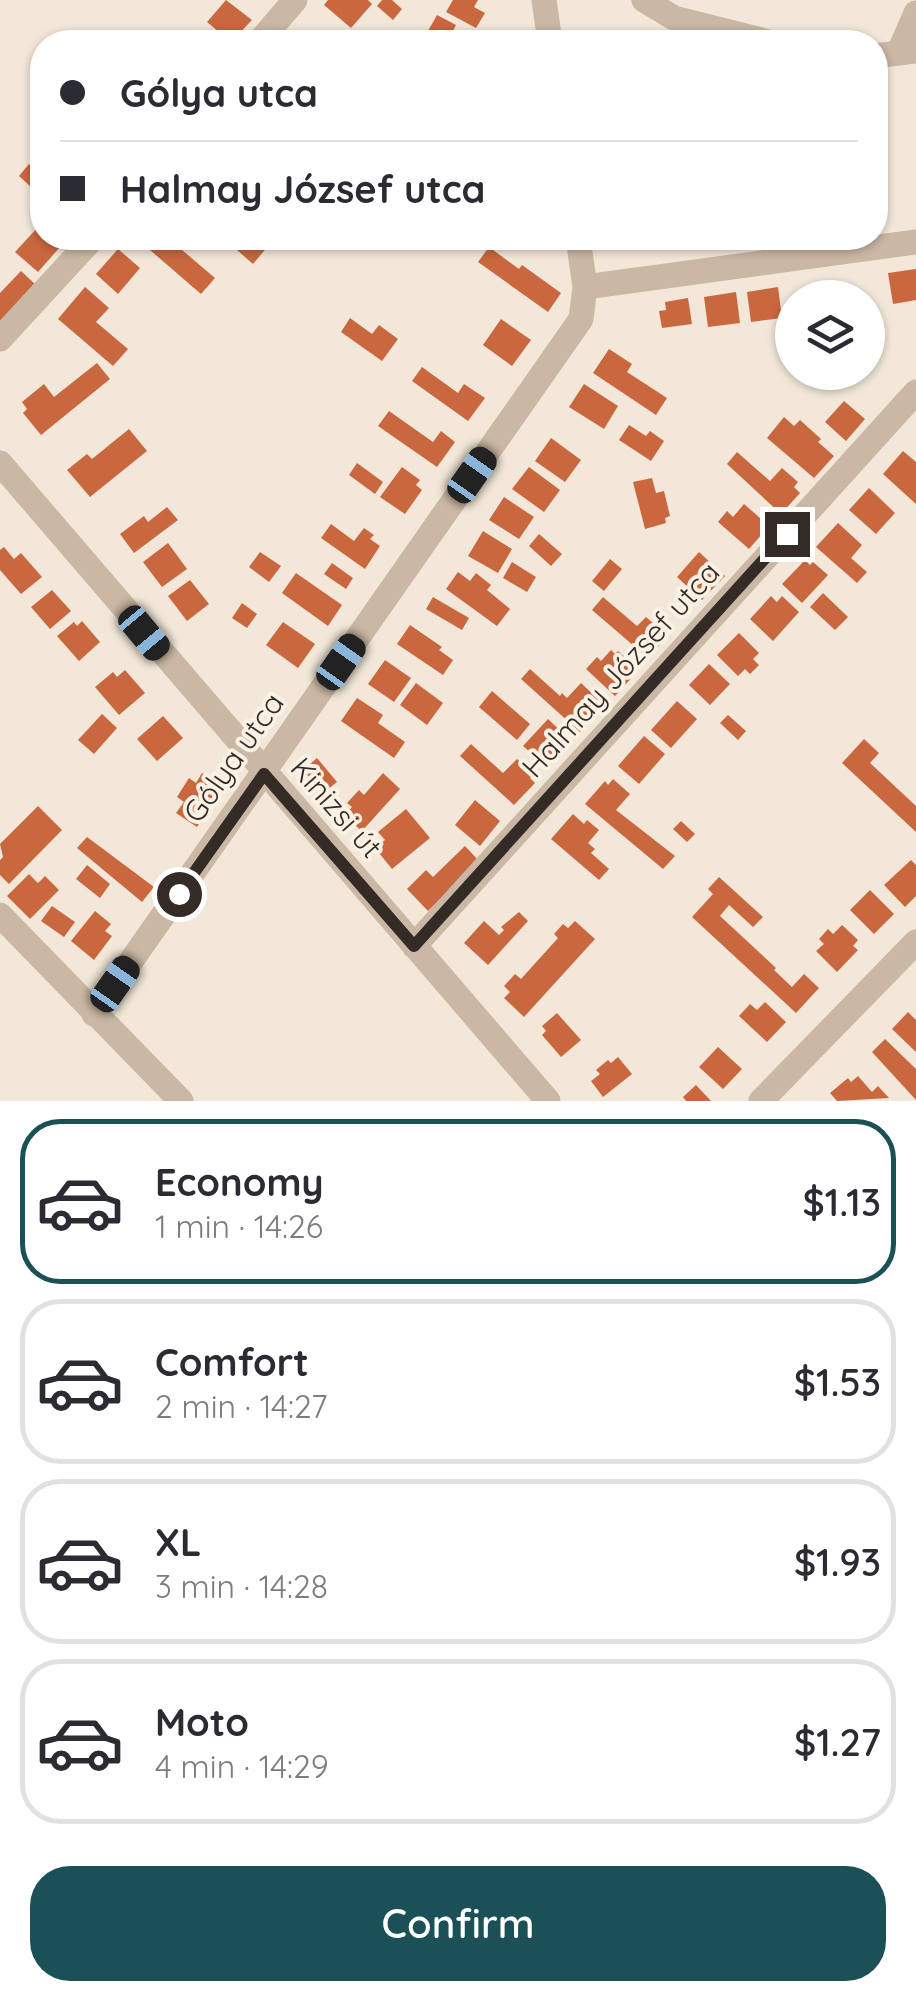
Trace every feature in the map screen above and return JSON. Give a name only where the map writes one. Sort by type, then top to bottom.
[{"type":"street","points":[[269,30],[295,0]]},
{"type":"street","points":[[544,0],[548,30]]},
{"type":"street","points":[[644,0],[674,18],[722,30]]},
{"type":"street","points":[[897,53],[916,12]]},
{"type":"street","points":[[888,246],[916,242]]},
{"type":"street","points":[[0,338],[82,250]]},
{"type":"street","points":[[580,250],[586,287],[857,250]]},
{"type":"street","name":"Gólya utca","points":[[94,1014],[581,319],[586,287]]},
{"type":"street","name":"Halmay József utca","points":[[414,946],[916,392]]},
{"type":"street","name":"Kinizsi út","points":[[0,463],[548,1101]]},
{"type":"street","points":[[0,915],[181,1101]]},
{"type":"street","points":[[761,1101],[916,942]]},
{"type":"building","points":[[226,0],[252,20],[242,30],[217,30],[207,22]]},
{"type":"building","points":[[328,0],[368,0],[372,4],[351,28],[324,5]]},
{"type":"building","points":[[382,0],[392,0],[402,9],[393,20],[377,6]]},
{"type":"building","points":[[453,0],[478,0],[474,7],[485,13],[476,28],[446,12]]},
{"type":"building","points":[[437,15],[456,25],[454,30],[429,30]]},
{"type":"building","points":[[29,164],[30,186],[19,176]]},
{"type":"building","points":[[30,236],[30,250],[57,250],[38,272],[15,252]]},
{"type":"building","points":[[117,250],[140,268],[118,294],[96,274]]},
{"type":"building","points":[[150,250],[182,250],[215,278],[201,294]]},
{"type":"building","points":[[237,250],[265,250],[253,264]]},
{"type":"building","points":[[487,250],[493,250],[561,293],[548,312],[478,262]]},
{"type":"building","points":[[916,269],[916,300],[893,304],[888,273]]},
{"type":"building","points":[[21,271],[36,285],[0,323],[0,293]]},
{"type":"building","points":[[85,287],[109,308],[96,322],[128,349],[113,366],[58,319]]},
{"type":"building","points":[[775,287],[775,319],[751,322],[747,292]]},
{"type":"building","points":[[736,292],[740,323],[708,327],[704,297]]},
{"type":"building","points":[[688,298],[692,324],[662,328],[659,311],[666,310],[665,302]]},
{"type":"building","points":[[350,318],[372,334],[379,325],[398,339],[382,361],[341,332]]},
{"type":"building","points":[[501,319],[531,340],[512,366],[483,345]]},
{"type":"building","points":[[609,349],[632,364],[627,372],[667,398],[656,415],[593,373]]},
{"type":"building","points":[[97,363],[110,379],[41,435],[23,413],[27,409],[22,402],[44,384],[54,397]]},
{"type":"building","points":[[422,367],[458,393],[464,384],[485,398],[468,421],[412,381]]},
{"type":"building","points":[[584,384],[618,406],[604,429],[569,407]]},
{"type":"building","points":[[844,401],[865,419],[846,441],[825,422]]},
{"type":"building","points":[[389,411],[433,442],[441,431],[455,442],[437,467],[378,426]]},
{"type":"building","points":[[784,417],[794,426],[800,420],[834,456],[814,478],[767,438]]},
{"type":"building","points":[[629,425],[646,436],[650,431],[664,441],[651,461],[619,440]]},
{"type":"building","points":[[129,429],[147,451],[90,497],[67,470],[87,454],[92,459]]},
{"type":"building","points":[[551,438],[581,460],[565,482],[535,461]]},
{"type":"building","points":[[903,451],[916,462],[916,504],[883,474]]},
{"type":"building","points":[[737,452],[770,481],[782,468],[798,482],[794,487],[800,493],[781,514],[727,464]]},
{"type":"building","points":[[357,463],[383,482],[375,494],[349,475]]},
{"type":"building","points":[[402,467],[420,480],[416,485],[422,490],[405,514],[380,497]]},
{"type":"building","points":[[529,467],[560,490],[544,512],[512,489]]},
{"type":"building","points":[[652,478],[656,493],[664,491],[670,516],[665,518],[666,523],[645,529],[633,482]]},
{"type":"building","points":[[869,488],[895,513],[876,534],[849,510]]},
{"type":"building","points":[[504,497],[534,517],[519,539],[489,520]]},
{"type":"building","points":[[744,504],[769,526],[749,549],[718,522],[727,511],[733,517]]},
{"type":"building","points":[[167,507],[178,520],[134,553],[120,534],[144,516],[148,522]]},
{"type":"building","points":[[838,523],[862,545],[851,558],[867,572],[857,583],[816,547]]},
{"type":"building","points":[[331,524],[354,541],[364,528],[374,535],[370,539],[380,546],[365,569],[321,538]]},
{"type":"building","points":[[483,531],[512,549],[498,573],[468,556]]},
{"type":"building","points":[[539,534],[562,554],[551,566],[529,546]]},
{"type":"building","points":[[168,543],[187,569],[162,587],[143,562]]},
{"type":"building","points":[[4,547],[14,559],[21,553],[42,577],[21,594],[0,570],[0,550]]},
{"type":"building","points":[[260,552],[281,566],[269,582],[249,567]]},
{"type":"building","points":[[699,552],[725,576],[702,600],[677,577]]},
{"type":"building","points":[[610,559],[622,569],[604,591],[592,581]]},
{"type":"building","points":[[805,560],[828,575],[802,603],[782,584]]},
{"type":"building","points":[[512,562],[536,577],[527,592],[503,578]]},
{"type":"building","points":[[332,563],[353,578],[346,589],[324,574]]},
{"type":"building","points":[[458,572],[470,581],[476,573],[491,585],[487,590],[510,609],[497,626],[446,589]]},
{"type":"building","points":[[296,573],[342,605],[328,626],[282,593]]},
{"type":"building","points":[[190,580],[209,604],[187,621],[168,596]]},
{"type":"building","points":[[52,590],[71,611],[50,629],[31,607]]},
{"type":"building","points":[[823,593],[848,617],[835,630],[810,607]]},
{"type":"building","points":[[771,596],[777,602],[782,596],[799,612],[773,641],[750,619]]},
{"type":"building","points":[[433,597],[469,618],[462,630],[426,609]]},
{"type":"building","points":[[603,597],[637,626],[646,617],[668,636],[648,658],[592,610]]},
{"type":"building","points":[[242,603],[257,614],[247,628],[232,618]]},
{"type":"building","points":[[82,621],[100,642],[79,661],[57,636],[74,622],[77,626]]},
{"type":"building","points":[[283,622],[315,644],[298,668],[266,645]]},
{"type":"building","points":[[410,625],[442,647],[439,650],[453,660],[443,675],[397,644]]},
{"type":"building","points":[[739,633],[759,653],[753,659],[759,665],[750,674],[745,669],[738,676],[717,655]]},
{"type":"building","points":[[611,650],[633,664],[629,668],[635,674],[615,696],[586,669]]},
{"type":"building","points":[[385,660],[411,678],[394,702],[368,684]]},
{"type":"building","points":[[709,664],[730,684],[710,705],[689,685]]},
{"type":"building","points":[[530,669],[567,698],[581,683],[598,699],[595,703],[601,709],[580,732],[521,679]]},
{"type":"building","points":[[125,670],[145,693],[119,715],[95,687],[113,672],[117,677]]},
{"type":"building","points":[[416,683],[443,703],[427,725],[400,705]]},
{"type":"building","points":[[492,691],[530,724],[517,740],[479,707]]},
{"type":"building","points":[[357,698],[383,715],[378,723],[405,742],[394,758],[341,721]]},
{"type":"building","points":[[677,701],[697,719],[671,748],[651,730]]},
{"type":"building","points":[[102,714],[117,728],[94,754],[78,740]]},
{"type":"building","points":[[728,715],[746,731],[738,740],[720,723]]},
{"type":"building","points":[[163,716],[183,738],[157,761],[137,739]]},
{"type":"building","points":[[548,719],[565,735],[561,739],[568,745],[548,768],[523,746]]},
{"type":"building","points":[[644,736],[665,754],[639,784],[618,766]]},
{"type":"building","points":[[864,739],[879,753],[870,763],[916,806],[916,832],[842,763]]},
{"type":"building","points":[[471,744],[503,773],[517,759],[533,773],[530,778],[535,783],[514,805],[460,756]]},
{"type":"building","points":[[317,758],[337,782],[323,793],[303,770]]},
{"type":"building","points":[[202,773],[223,786],[197,827],[176,813],[184,802],[177,797],[189,778],[196,783]]},
{"type":"building","points":[[383,773],[400,789],[362,831],[344,816],[352,807],[347,803],[359,790],[364,795]]},
{"type":"building","points":[[613,779],[630,794],[616,810],[675,856],[663,869],[585,804],[605,781],[608,785]]},
{"type":"building","points":[[475,800],[500,821],[480,846],[455,825]]},
{"type":"building","points":[[38,806],[62,830],[9,884],[0,875],[0,844]]},
{"type":"building","points":[[406,809],[430,838],[392,869],[375,848],[385,840],[378,832]]},
{"type":"building","points":[[573,814],[599,830],[588,843],[595,849],[591,853],[609,869],[599,880],[551,839]]},
{"type":"building","points":[[681,821],[695,834],[687,842],[673,829]]},
{"type":"building","points":[[87,837],[154,887],[142,902],[77,848]]},
{"type":"building","points":[[465,846],[479,861],[428,911],[407,889],[426,870],[433,877]]},
{"type":"building","points":[[911,860],[916,865],[916,896],[905,907],[884,885]]},
{"type":"building","points":[[87,865],[110,884],[100,898],[76,879]]},
{"type":"building","points":[[29,874],[38,883],[45,876],[59,890],[30,919],[7,896]]},
{"type":"building","points":[[719,877],[763,917],[753,927],[729,905],[720,916],[792,987],[804,974],[819,988],[796,1013],[692,917],[713,894],[708,889]]},
{"type":"building","points":[[870,890],[894,914],[874,934],[850,910]]},
{"type":"building","points":[[52,906],[75,922],[64,937],[41,921]]},
{"type":"building","points":[[95,911],[111,924],[105,931],[112,936],[94,960],[71,941]]},
{"type":"building","points":[[519,912],[528,921],[488,965],[464,943],[484,921],[499,935],[504,930],[501,927]]},
{"type":"building","points":[[575,921],[595,939],[524,1017],[504,998],[510,992],[504,986],[515,974],[521,979],[558,938],[554,934],[563,924],[568,928]]},
{"type":"building","points":[[842,925],[858,940],[853,946],[858,950],[837,972],[816,951],[824,944],[819,939],[828,929],[833,934]]},
{"type":"building","points":[[765,1002],[786,1022],[767,1042],[739,1016],[750,1004],[757,1010]]},
{"type":"building","points":[[908,1012],[916,1020],[916,1052],[892,1029]]},
{"type":"building","points":[[557,1013],[581,1040],[561,1057],[542,1035],[546,1031],[542,1026]]},
{"type":"building","points":[[885,1039],[916,1069],[916,1100],[872,1052]]},
{"type":"building","points":[[718,1047],[742,1069],[723,1089],[699,1067]]},
{"type":"building","points":[[618,1057],[632,1074],[603,1097],[591,1081],[600,1074],[596,1070]]},
{"type":"building","points":[[858,1076],[872,1092],[878,1086],[889,1098],[837,1101],[830,1093],[848,1078],[851,1082]]},
{"type":"building","points":[[696,1085],[711,1101],[686,1101],[683,1097]]},
{"type":"route","points":[[179,894],[264,774],[414,946],[787,534]]}]
